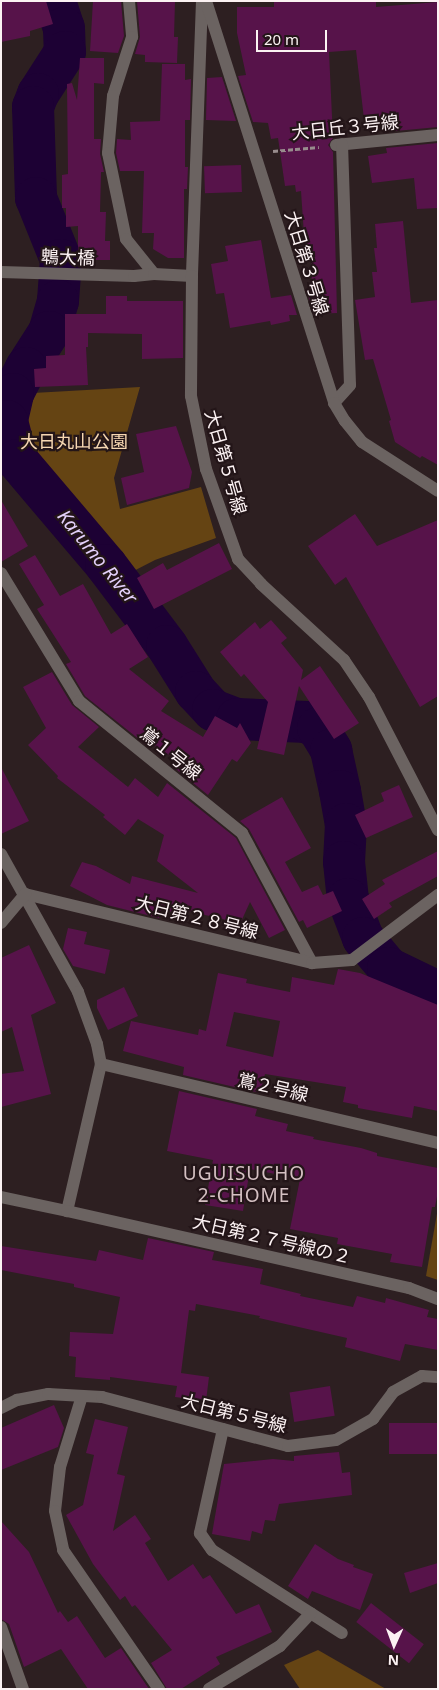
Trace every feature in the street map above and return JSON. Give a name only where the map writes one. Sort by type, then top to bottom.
[{"type":"street","points":[[129,1],[132,37],[113,96],[108,153],[126,239],[154,274]]},
{"type":"street","name":"大日第５号線","points":[[202,1],[192,276],[191,396],[195,426],[206,469],[238,559],[261,584],[344,660],[369,697],[438,830]]},
{"type":"street","name":"大日第３号線","points":[[206,1],[334,403],[345,421],[362,442],[438,490]]},
{"type":"street","name":"大日丘３号線","points":[[338,145],[438,135]]},
{"type":"street","points":[[334,403],[350,385],[338,145]]},
{"type":"street","name":"鵯大橋","points":[[1,272],[192,276]]},
{"type":"street","name":"鴬１号線","points":[[1,573],[79,701],[242,833],[312,963]]},
{"type":"street","points":[[1,854],[78,992],[97,1044],[101,1064],[67,1211]]},
{"type":"street","points":[[1,923],[25,894]]},
{"type":"street","name":"大日第２８号線","points":[[25,894],[312,963],[352,960],[438,895]]},
{"type":"street","name":"鴬２号線","points":[[101,1064],[438,1143]]},
{"type":"street","name":"大日第２７号線の２","points":[[1,1197],[409,1288],[438,1299]]},
{"type":"street","name":"大日第５号線","points":[[1,1408],[17,1400],[48,1394],[102,1397],[288,1446],[336,1440],[373,1419],[393,1392],[422,1376],[438,1377]]},
{"type":"street","points":[[82,1396],[60,1467],[55,1511],[63,1550],[158,1689]]},
{"type":"street","points":[[223,1429],[200,1534],[212,1550],[342,1633]]},
{"type":"street","points":[[209,1689],[280,1646],[311,1613]]},
{"type":"street","points":[[1,1627],[23,1689]]},
{"type":"path","name":"大日丘３号線","points":[[255,153],[338,145]]},
{"type":"green space","name":"大日丸山公園","points":[[140,387],[114,478],[120,509],[201,487],[216,538],[155,560],[122,577],[25,460],[17,422],[20,402],[33,393]]},
{"type":"green space","points":[[438,1208],[438,1280],[426,1276]]},
{"type":"green space","points":[[318,1650],[386,1689],[300,1689],[284,1665]]},
{"type":"building","points":[[1,1],[46,1],[53,24],[30,31],[30,36],[1,42]]},
{"type":"building","points":[[93,1],[121,1],[124,36],[118,53],[90,51]]},
{"type":"building","points":[[137,1],[175,1],[174,37],[178,37],[177,63],[145,62],[145,55],[135,54],[140,37]]},
{"type":"building","points":[[274,1],[376,1],[376,7],[438,2],[438,127],[385,132],[383,116],[364,119],[356,50],[329,52],[333,138],[328,145],[333,152],[337,313],[314,314],[307,292],[312,291],[311,250],[305,250],[301,191],[296,192],[295,185],[285,186],[278,138],[271,139],[268,123],[253,122],[238,76],[246,75],[237,33],[237,7],[274,7]]},
{"type":"building","points":[[80,58],[104,58],[104,84],[94,83],[94,139],[101,139],[100,154],[104,172],[101,172],[100,212],[106,212],[105,241],[110,241],[110,260],[88,260],[88,252],[78,251],[78,226],[66,227],[66,208],[62,208],[62,175],[68,174],[67,84],[72,83],[77,100]]},
{"type":"building","points":[[162,64],[185,64],[185,80],[191,79],[190,120],[185,120],[185,167],[188,167],[187,189],[184,189],[184,258],[168,258],[153,249],[154,233],[142,233],[144,171],[120,171],[116,153],[117,139],[131,140],[130,122],[160,121]]},
{"type":"building","points":[[222,77],[236,121],[206,120],[207,78]]},
{"type":"building","points":[[438,143],[438,208],[417,209],[414,178],[372,183],[368,156],[387,153],[386,148]]},
{"type":"building","points":[[241,165],[242,192],[205,193],[204,166]]},
{"type":"building","points":[[403,221],[411,303],[438,300],[438,465],[422,456],[420,458],[395,442],[389,421],[391,420],[373,359],[365,360],[355,300],[375,297],[372,272],[377,272],[374,248],[377,248],[375,224]]},
{"type":"building","points":[[261,240],[271,298],[291,295],[297,315],[289,315],[290,321],[271,325],[270,321],[230,328],[224,293],[216,294],[211,264],[228,261],[225,246]]},
{"type":"building","points":[[106,296],[127,296],[127,301],[183,301],[183,358],[142,359],[142,334],[88,333],[88,347],[86,347],[88,385],[35,387],[34,369],[46,368],[46,356],[65,355],[65,314],[106,314]]},
{"type":"building","points":[[176,426],[192,472],[189,488],[127,505],[121,478],[144,472],[136,434]]},
{"type":"building","points":[[1,500],[28,546],[1,562]]},
{"type":"building","points":[[355,514],[377,546],[438,520],[438,696],[420,707],[346,577],[335,585],[308,546]]},
{"type":"building","points":[[219,543],[232,569],[154,609],[137,578],[163,563],[167,570]]},
{"type":"building","points":[[35,555],[60,596],[83,584],[111,634],[127,624],[148,657],[129,669],[169,701],[161,711],[203,737],[215,716],[237,728],[240,723],[251,743],[237,762],[232,759],[208,795],[176,769],[180,762],[147,741],[145,744],[85,696],[66,664],[71,662],[37,609],[44,605],[19,564]]},
{"type":"building","points":[[271,620],[287,638],[281,643],[303,670],[301,680],[320,666],[359,723],[334,739],[299,686],[284,755],[257,749],[268,702],[244,674],[241,677],[220,652],[255,622],[260,629]]},
{"type":"building","points":[[52,672],[72,705],[99,727],[78,747],[128,787],[135,778],[158,797],[167,783],[236,838],[285,930],[269,938],[250,902],[239,926],[223,919],[187,911],[185,915],[161,909],[159,918],[107,905],[70,886],[82,862],[96,866],[130,884],[132,876],[198,893],[157,861],[164,835],[138,819],[125,835],[103,817],[105,815],[57,778],[58,776],[28,745],[46,728],[23,687]]},
{"type":"building","points":[[1,767],[29,821],[1,834]]},
{"type":"building","points":[[399,785],[413,817],[366,838],[355,815],[384,801],[381,793]]},
{"type":"building","points":[[282,797],[311,848],[285,862],[302,892],[318,885],[323,895],[333,891],[342,911],[307,928],[303,920],[299,922],[249,829],[240,821]]},
{"type":"building","points":[[438,851],[438,876],[389,903],[392,907],[374,919],[362,899],[385,884],[382,880]]},
{"type":"building","points":[[68,928],[87,932],[84,944],[110,950],[105,974],[73,966],[63,949]]},
{"type":"building","points":[[29,945],[56,1003],[31,1015],[51,1094],[1,1107],[1,1074],[24,1071],[12,1027],[1,1032],[1,958]]},
{"type":"building","points":[[338,969],[360,973],[438,1005],[438,1111],[414,1106],[412,1118],[358,1108],[358,1105],[343,1102],[346,1087],[265,1074],[260,1093],[183,1075],[184,1067],[123,1051],[131,1021],[198,1035],[199,1029],[206,1031],[218,973],[247,979],[246,983],[290,992],[292,977],[334,985]],"holes":[[[234,1012],[280,1021],[273,1057],[226,1046]]]},
{"type":"building","points":[[124,987],[138,1016],[108,1030],[97,1008],[97,1000]]},
{"type":"building","points":[[179,1091],[257,1109],[255,1116],[288,1124],[286,1131],[314,1137],[313,1139],[361,1148],[377,1153],[377,1156],[438,1168],[438,1191],[435,1207],[432,1207],[422,1267],[390,1262],[392,1254],[337,1244],[338,1238],[290,1229],[300,1179],[250,1169],[243,1211],[205,1205],[213,1160],[167,1151]]},
{"type":"building","points":[[148,1238],[214,1252],[212,1260],[263,1269],[260,1284],[301,1294],[300,1296],[353,1307],[357,1296],[385,1303],[386,1298],[429,1310],[427,1317],[438,1319],[438,1350],[405,1344],[400,1361],[345,1347],[347,1338],[259,1318],[260,1316],[196,1304],[195,1311],[189,1310],[181,1373],[209,1377],[206,1401],[175,1397],[177,1386],[110,1377],[110,1380],[75,1377],[76,1357],[69,1356],[70,1332],[113,1334],[120,1297],[74,1287],[74,1284],[1,1270],[1,1246],[96,1261],[99,1250],[143,1260]]},
{"type":"building","points":[[330,1386],[335,1416],[294,1422],[290,1392]]},
{"type":"building","points":[[54,1405],[64,1428],[58,1447],[1,1470],[1,1428]]},
{"type":"building","points":[[95,1419],[128,1427],[117,1474],[125,1476],[113,1531],[135,1515],[151,1539],[145,1543],[168,1581],[193,1564],[203,1579],[210,1575],[236,1614],[259,1604],[272,1632],[216,1657],[220,1664],[181,1689],[167,1689],[151,1663],[172,1650],[135,1605],[132,1607],[125,1596],[120,1600],[93,1564],[66,1515],[83,1505],[94,1455],[86,1453]]},
{"type":"building","points":[[389,1423],[438,1423],[438,1454],[389,1454]]},
{"type":"building","points":[[339,1452],[342,1473],[350,1472],[352,1495],[279,1504],[275,1521],[265,1520],[262,1534],[252,1531],[250,1541],[212,1534],[224,1464],[273,1459],[294,1461],[294,1456]]},
{"type":"building","points":[[1,1521],[29,1552],[58,1613],[60,1611],[68,1622],[77,1616],[105,1658],[121,1648],[149,1689],[88,1689],[61,1649],[24,1667],[9,1624],[1,1619]]},
{"type":"building","points":[[315,1544],[338,1559],[354,1565],[353,1567],[373,1574],[360,1610],[312,1591],[308,1599],[288,1586]]},
{"type":"building","points":[[438,1563],[438,1583],[410,1593],[404,1573]]},
{"type":"building","points":[[371,1603],[424,1644],[409,1663],[356,1622]]},
{"type":"waterway","name":"Karumo River","points":[[55,1],[64,28],[65,52],[38,94],[33,107],[36,198],[61,260],[58,301],[49,332],[26,368],[13,394],[7,421],[17,460],[106,565],[167,646],[196,692],[213,710],[237,719],[307,722],[318,728],[331,750],[340,791],[346,824],[344,862],[348,899],[363,938],[388,968],[438,992]]},
{"type":"district","name":"UGUISUCHO 2-CHOME","points":[[244,1185]]}]
